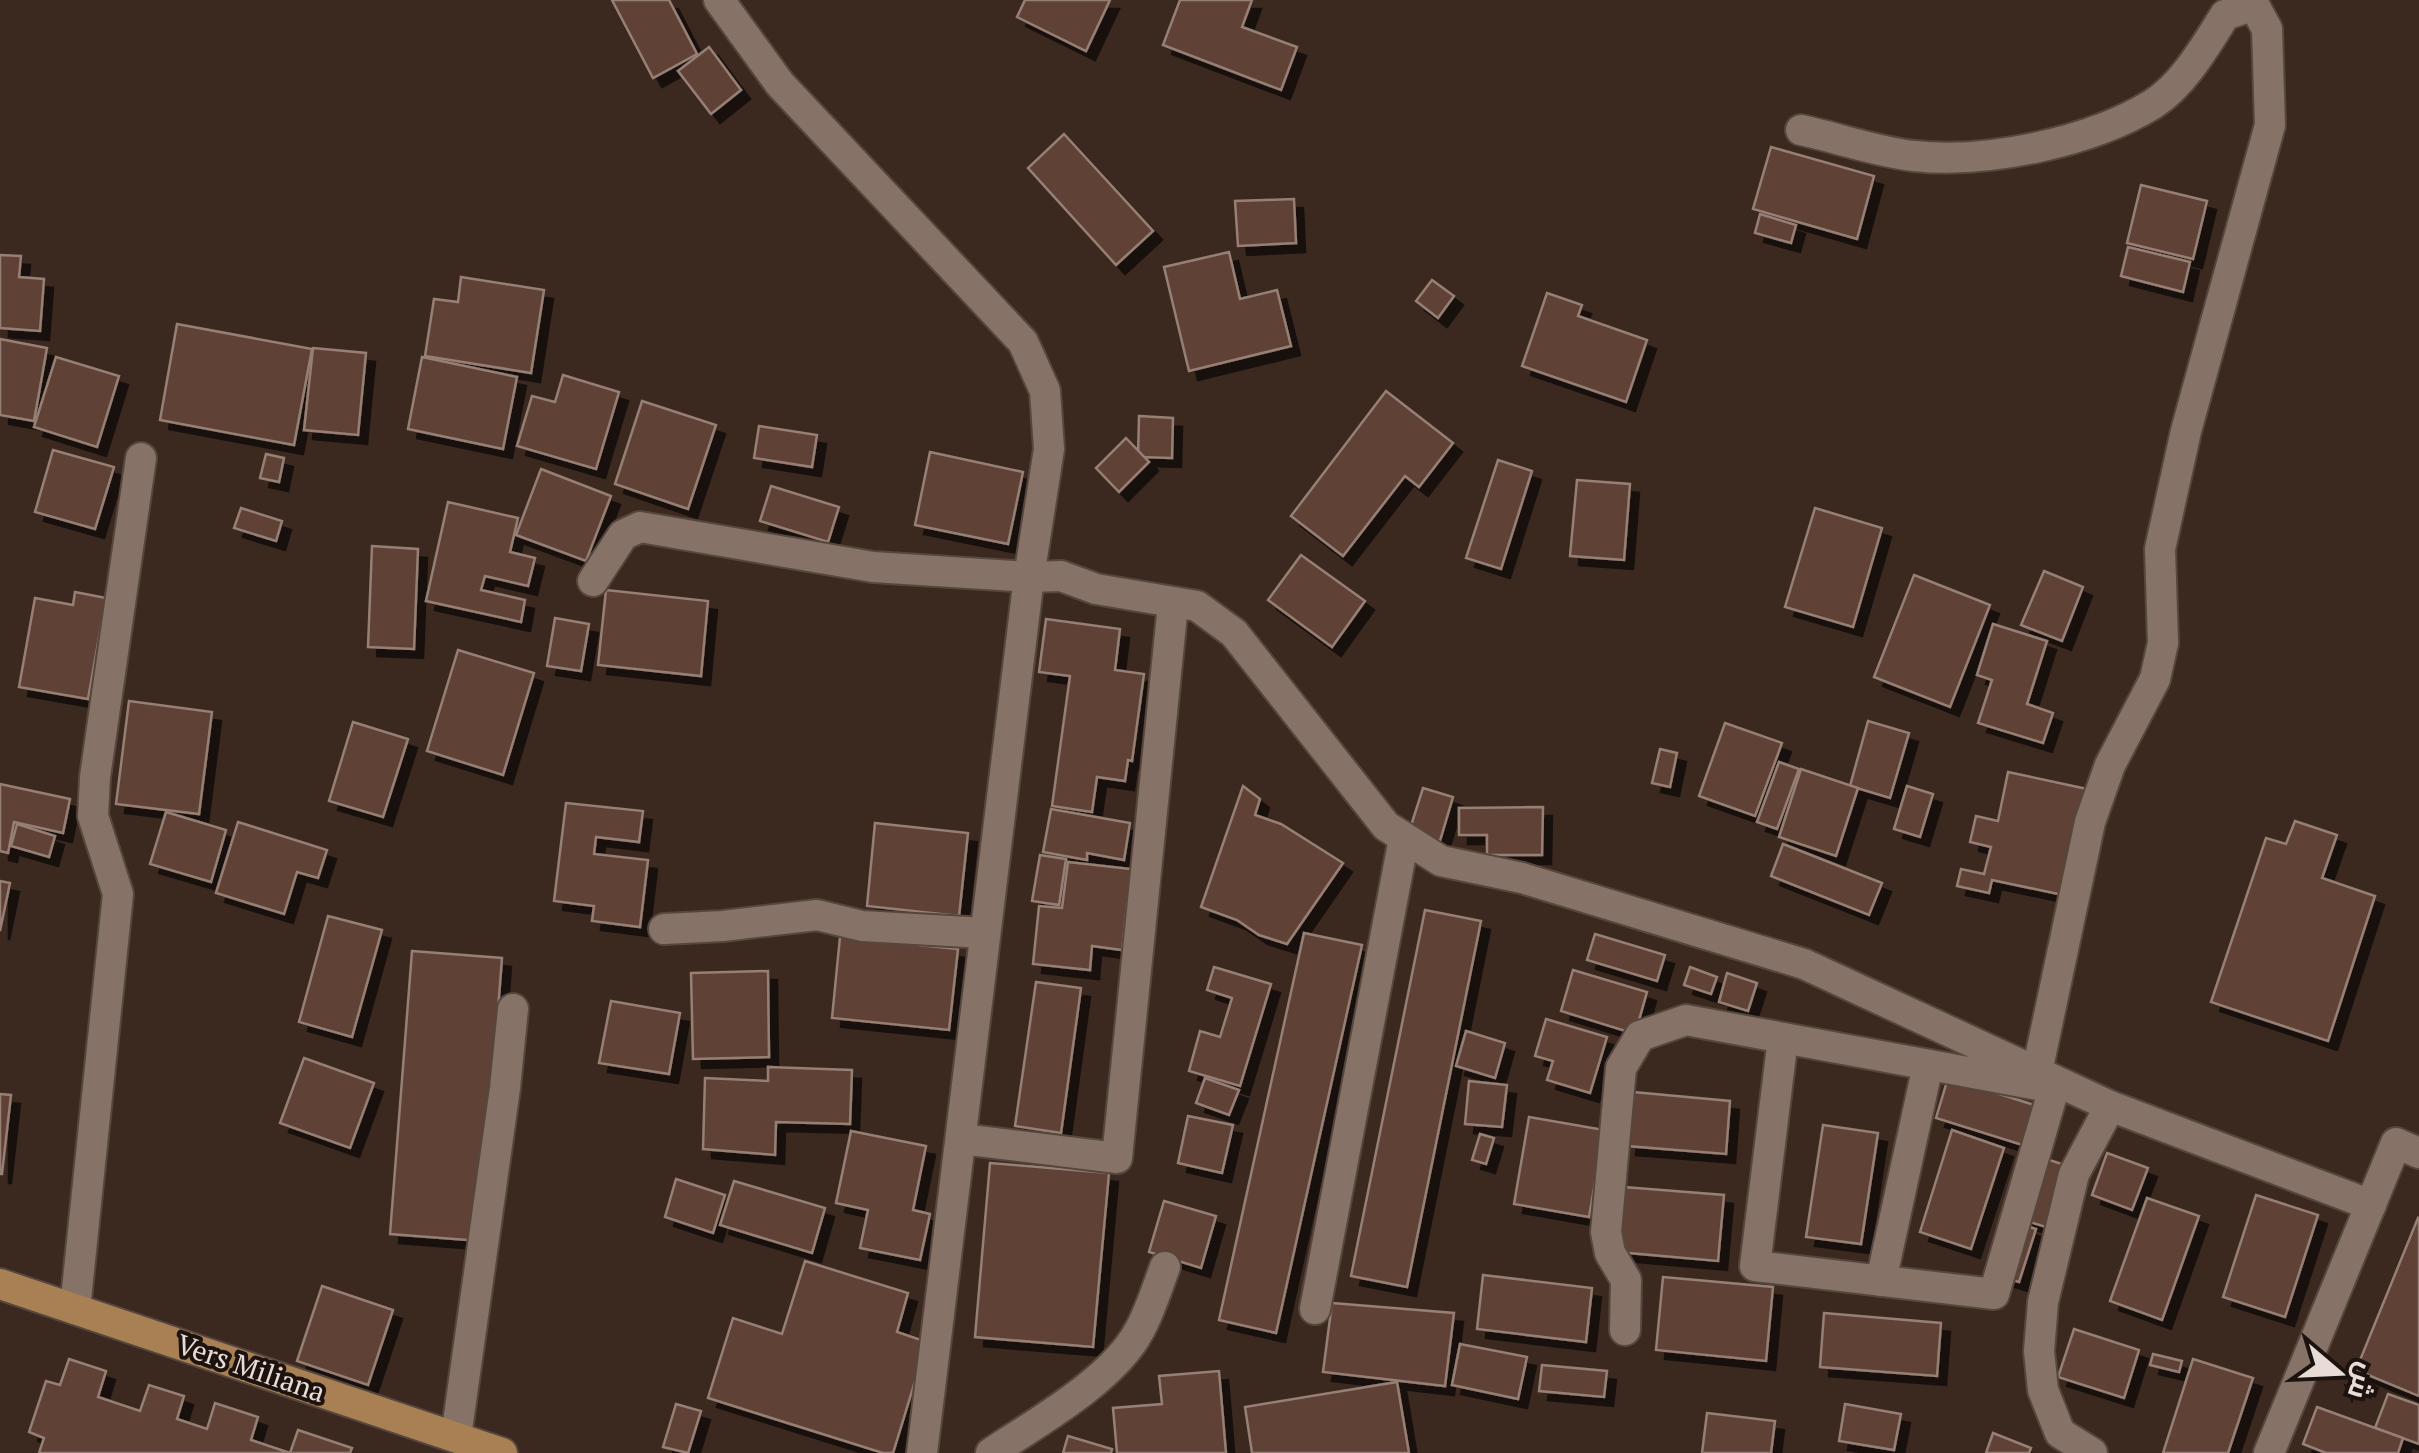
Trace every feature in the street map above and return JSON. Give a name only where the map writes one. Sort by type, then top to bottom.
[{"type":"main road","name":"Vers Miliana","points":[[0,1284],[502,1453]]},
{"type":"street","points":[[720,0],[780,84],[1024,342],[1044,391],[1049,449],[922,1453]]},
{"type":"street","points":[[1802,130],[1914,156],[1996,154],[2091,133],[2155,103],[2196,61],[2225,14],[2254,5],[2267,29],[2270,125],[2186,431],[2160,549],[2163,642],[2154,678],[2110,765],[2090,822],[2071,1090],[2074,1174],[2043,1302],[2039,1351],[2043,1390],[2060,1433],[2092,1453]]},
{"type":"street","points":[[75,1309],[118,894],[94,816],[94,777],[141,458]]},
{"type":"street","points":[[593,581],[623,535],[640,527],[873,568],[1061,576],[1096,589],[1197,606],[1234,633],[1386,826],[1441,861],[1522,878],[1804,964],[2071,1090],[2371,1205]]},
{"type":"street","points":[[961,1139],[1117,1158],[1173,604]]},
{"type":"street","points":[[1315,1309],[1404,838]]},
{"type":"street","points":[[664,929],[816,916],[862,926],[986,934]]},
{"type":"street","points":[[456,1438],[513,1009]]},
{"type":"street","points":[[1625,1330],[1626,1280],[1610,1252],[1606,1232],[1621,1068],[1640,1036],[1686,1020],[2071,1090]]},
{"type":"street","points":[[1783,1038],[1755,1266],[1994,1294],[2071,1090]]},
{"type":"street","points":[[1881,1281],[1928,1065]]},
{"type":"street","points":[[2270,1453],[2396,1143],[2419,1153]]},
{"type":"street","points":[[991,1453],[1100,1376],[1138,1334],[1166,1267]]},
{"type":"building","points":[[612,0],[669,0],[697,54],[653,78]]},
{"type":"building","points":[[1025,0],[1110,0],[1086,51],[1017,17]]},
{"type":"building","points":[[1180,0],[1252,0],[1242,27],[1297,47],[1281,90],[1163,45]]},
{"type":"building","points":[[709,47],[741,90],[711,114],[678,71]]},
{"type":"building","points":[[1064,134],[1153,231],[1116,265],[1028,168]]},
{"type":"building","points":[[1771,147],[1874,176],[1857,239],[1753,209]]},
{"type":"building","points":[[2141,185],[2207,201],[2193,259],[2127,243]]},
{"type":"building","points":[[1294,199],[1296,243],[1238,246],[1235,201]]},
{"type":"building","points":[[1760,214],[1796,225],[1791,243],[1755,233]]},
{"type":"building","points":[[2128,247],[2190,262],[2183,292],[2121,276]]},
{"type":"building","points":[[1229,252],[1240,299],[1277,290],[1291,346],[1189,371],[1164,267]]},
{"type":"building","points":[[0,255],[21,256],[19,277],[44,279],[40,331],[0,328]]},
{"type":"building","points":[[461,277],[544,290],[531,373],[425,356],[434,299],[458,302]]},
{"type":"building","points":[[1432,280],[1454,296],[1438,318],[1416,301]]},
{"type":"building","points":[[1547,293],[1582,305],[1578,316],[1647,340],[1626,402],[1522,366]]},
{"type":"building","points":[[177,324],[312,349],[294,445],[160,420]]},
{"type":"building","points":[[0,339],[47,348],[34,421],[0,415]]},
{"type":"building","points":[[313,348],[366,353],[358,435],[304,430]]},
{"type":"building","points":[[56,357],[119,376],[97,447],[34,427]]},
{"type":"building","points":[[422,357],[517,377],[503,449],[408,429]]},
{"type":"building","points":[[563,375],[619,392],[596,469],[517,446],[532,396],[555,402]]},
{"type":"building","points":[[1386,391],[1453,443],[1419,487],[1405,476],[1343,556],[1291,516]]},
{"type":"building","points":[[642,401],[716,425],[688,509],[615,484]]},
{"type":"building","points":[[1139,416],[1173,418],[1172,458],[1138,457]]},
{"type":"building","points":[[759,426],[817,435],[812,467],[754,458]]},
{"type":"building","points":[[1126,438],[1149,462],[1119,492],[1096,468]]},
{"type":"building","points":[[53,450],[114,467],[95,529],[35,512]]},
{"type":"building","points":[[930,452],[1023,472],[1008,544],[915,525]]},
{"type":"building","points":[[266,454],[284,458],[279,482],[260,478]]},
{"type":"building","points":[[1498,460],[1532,471],[1501,569],[1466,558]]},
{"type":"building","points":[[541,469],[611,496],[586,561],[516,535]]},
{"type":"building","points":[[1577,480],[1630,484],[1624,560],[1570,556]]},
{"type":"building","points":[[771,486],[839,507],[828,542],[760,521]]},
{"type":"building","points":[[448,502],[518,518],[510,552],[535,558],[528,586],[485,576],[481,590],[525,600],[521,622],[426,601]]},
{"type":"building","points":[[241,508],[282,521],[276,541],[234,528]]},
{"type":"building","points":[[1815,508],[1882,528],[1853,627],[1785,607]]},
{"type":"building","points":[[372,546],[418,549],[414,649],[368,647]]},
{"type":"building","points":[[1301,555],[1365,601],[1332,647],[1268,600]]},
{"type":"building","points":[[2044,571],[2083,587],[2062,641],[2021,625]]},
{"type":"building","points":[[1914,575],[1990,605],[1950,707],[1874,677]]},
{"type":"building","points":[[606,590],[708,601],[701,676],[598,665]]},
{"type":"building","points":[[75,592],[106,598],[88,699],[19,687],[35,598],[73,605]]},
{"type":"building","points":[[555,618],[589,624],[581,671],[547,666]]},
{"type":"building","points":[[1046,619],[1120,629],[1115,670],[1144,674],[1132,761],[1128,760],[1125,781],[1097,777],[1092,812],[1052,806],[1070,676],[1039,672]]},
{"type":"building","points":[[1993,624],[2047,641],[2027,704],[2053,713],[2043,743],[1978,723],[1992,680],[1977,675]]},
{"type":"building","points":[[458,650],[534,673],[503,775],[427,751]]},
{"type":"building","points":[[129,701],[212,712],[199,814],[116,804]]},
{"type":"building","points":[[1868,721],[1909,733],[1890,798],[1850,786]]},
{"type":"building","points":[[353,722],[408,739],[383,817],[329,801]]},
{"type":"building","points":[[1725,723],[1782,743],[1755,816],[1699,796]]},
{"type":"building","points":[[1660,749],[1677,753],[1670,787],[1652,783]]},
{"type":"building","points":[[1779,762],[1799,769],[1777,829],[1757,822]]},
{"type":"building","points":[[1801,769],[1858,788],[1836,856],[1779,837]]},
{"type":"building","points":[[2008,772],[2087,789],[2063,895],[1992,880],[1989,893],[1957,886],[1961,869],[1984,874],[1991,847],[1970,842],[1976,816],[1998,821]]},
{"type":"building","points":[[0,784],[70,799],[63,833],[14,822],[8,853],[0,851]]},
{"type":"building","points":[[1243,786],[1260,799],[1255,815],[1281,824],[1343,863],[1287,944],[1201,907]]},
{"type":"building","points":[[1907,786],[1933,794],[1920,837],[1894,829]]},
{"type":"building","points":[[1423,788],[1453,797],[1439,844],[1408,835]]},
{"type":"building","points":[[566,803],[643,811],[639,842],[596,837],[594,854],[648,860],[640,927],[592,921],[594,906],[554,901]]},
{"type":"building","points":[[1543,807],[1542,855],[1487,855],[1487,835],[1459,835],[1459,808]]},
{"type":"building","points":[[1051,809],[1130,823],[1124,860],[1087,853],[1087,860],[1043,852]]},
{"type":"building","points":[[166,812],[226,830],[211,882],[150,864]]},
{"type":"building","points":[[2295,821],[2337,835],[2322,878],[2375,896],[2328,1041],[2211,1002],[2266,838],[2286,844]]},
{"type":"building","points":[[238,822],[327,850],[318,878],[297,872],[284,914],[216,893]]},
{"type":"building","points":[[875,823],[968,833],[959,916],[867,906]]},
{"type":"building","points":[[17,824],[55,836],[49,857],[11,846]]},
{"type":"building","points":[[1783,844],[1882,883],[1869,915],[1771,876]]},
{"type":"building","points":[[1040,855],[1066,859],[1059,905],[1032,901]]},
{"type":"building","points":[[1068,862],[1131,869],[1122,950],[1092,946],[1090,970],[1033,964],[1039,906],[1062,908]]},
{"type":"building","points":[[0,881],[10,883],[0,931]]},
{"type":"building","points":[[1425,910],[1481,921],[1407,1287],[1351,1276]]},
{"type":"building","points":[[328,916],[382,930],[352,1037],[299,1022]]},
{"type":"building","points":[[1304,933],[1362,945],[1276,1333],[1219,1320]]},
{"type":"building","points":[[1595,934],[1665,955],[1657,981],[1587,960]]},
{"type":"building","points":[[840,937],[958,949],[949,1030],[832,1018]]},
{"type":"building","points":[[412,951],[502,958],[480,1241],[390,1234]]},
{"type":"building","points":[[1214,967],[1271,984],[1240,1086],[1189,1071],[1200,1031],[1220,1037],[1232,998],[1207,990]]},
{"type":"building","points":[[1690,967],[1717,977],[1711,994],[1684,985]]},
{"type":"building","points":[[1573,970],[1647,992],[1635,1034],[1561,1011]]},
{"type":"building","points":[[768,971],[769,1057],[693,1059],[691,973]]},
{"type":"building","points":[[1727,973],[1757,983],[1748,1011],[1719,1002]]},
{"type":"building","points":[[1036,982],[1081,988],[1061,1133],[1015,1126]]},
{"type":"building","points":[[611,1001],[680,1013],[669,1074],[599,1063]]},
{"type":"building","points":[[1546,1019],[1607,1037],[1590,1093],[1547,1080],[1553,1061],[1535,1056]]},
{"type":"building","points":[[1466,1031],[1505,1043],[1495,1078],[1456,1066]]},
{"type":"building","points":[[304,1058],[374,1083],[350,1148],[280,1123]]},
{"type":"building","points":[[768,1067],[852,1070],[850,1124],[776,1122],[775,1155],[703,1149],[705,1078],[768,1081]]},
{"type":"building","points":[[1205,1078],[1239,1090],[1229,1115],[1196,1103]]},
{"type":"building","points":[[1948,1078],[2044,1108],[2032,1148],[1936,1118]]},
{"type":"building","points":[[1469,1081],[1507,1085],[1502,1127],[1465,1124]]},
{"type":"building","points":[[1633,1092],[1730,1101],[1726,1154],[1627,1146]]},
{"type":"building","points":[[0,1094],[11,1095],[2,1174],[0,1174]]},
{"type":"building","points":[[1188,1116],[1233,1125],[1222,1173],[1178,1163]]},
{"type":"building","points":[[1529,1117],[1604,1130],[1589,1217],[1514,1204]]},
{"type":"building","points":[[1823,1125],[1878,1133],[1861,1244],[1806,1237]]},
{"type":"building","points":[[1952,1130],[2004,1148],[1971,1249],[1920,1232]]},
{"type":"building","points":[[851,1131],[926,1146],[913,1210],[930,1214],[920,1260],[860,1248],[868,1210],[836,1203]]},
{"type":"building","points":[[1480,1134],[1494,1138],[1486,1164],[1472,1160]]},
{"type":"building","points":[[2028,1153],[2068,1166],[2049,1228],[2008,1215]]},
{"type":"building","points":[[2107,1153],[2148,1168],[2132,1210],[2092,1195]]},
{"type":"building","points":[[990,1163],[1109,1173],[1093,1347],[975,1337]]},
{"type":"building","points":[[676,1179],[725,1195],[713,1233],[665,1217]]},
{"type":"building","points":[[734,1181],[825,1208],[812,1253],[720,1225]]},
{"type":"building","points":[[1624,1187],[1724,1195],[1718,1261],[1618,1252]]},
{"type":"building","points":[[2256,1195],[2318,1215],[2285,1317],[2223,1297]]},
{"type":"building","points":[[2147,1198],[2199,1216],[2162,1320],[2110,1301]]},
{"type":"building","points":[[1164,1201],[1216,1216],[1201,1268],[1149,1252]]},
{"type":"building","points":[[2419,1219],[2419,1396],[2356,1370]]},
{"type":"building","points":[[2008,1220],[2036,1229],[2019,1282],[1992,1274]]},
{"type":"building","points":[[805,1261],[908,1293],[897,1332],[927,1342],[893,1453],[708,1398],[733,1318],[782,1334]]},
{"type":"building","points":[[1483,1275],[1592,1288],[1586,1342],[1477,1329]]},
{"type":"building","points":[[1663,1277],[1773,1287],[1766,1361],[1656,1350]]},
{"type":"building","points":[[322,1286],[393,1310],[368,1385],[297,1361]]},
{"type":"building","points":[[1332,1303],[1454,1313],[1445,1386],[1323,1372]]},
{"type":"building","points":[[1824,1313],[1941,1323],[1937,1376],[1820,1367]]},
{"type":"building","points":[[2074,1329],[2139,1350],[2124,1398],[2058,1377]]},
{"type":"building","points":[[1460,1344],[1527,1357],[1518,1399],[1452,1385]]},
{"type":"building","points":[[2153,1354],[2182,1361],[2179,1372],[2150,1365]]},
{"type":"building","points":[[69,1359],[106,1371],[98,1397],[140,1411],[149,1385],[184,1396],[177,1419],[207,1429],[215,1403],[258,1417],[251,1440],[290,1453],[39,1453],[44,1438],[29,1432],[46,1381],[60,1385]]},
{"type":"building","points":[[2193,1359],[2253,1378],[2228,1453],[2163,1453]]},
{"type":"building","points":[[1542,1365],[1607,1371],[1604,1397],[1539,1391]]},
{"type":"building","points":[[1219,1371],[1226,1453],[1117,1453],[1113,1408],[1162,1404],[1159,1376]]},
{"type":"building","points":[[1397,1382],[1409,1453],[1252,1453],[1245,1407]]},
{"type":"building","points":[[2388,1394],[2419,1405],[2419,1444],[2375,1428]]},
{"type":"building","points":[[676,1404],[701,1411],[688,1453],[663,1447]]},
{"type":"building","points":[[1845,1404],[1901,1414],[1894,1450],[1839,1441]]},
{"type":"building","points":[[2317,1407],[2403,1438],[2398,1453],[2326,1453],[2303,1444]]},
{"type":"building","points":[[1707,1413],[1775,1421],[1771,1453],[1702,1453]]},
{"type":"building","points":[[298,1430],[352,1448],[350,1453],[290,1453]]},
{"type":"building","points":[[1993,1433],[2031,1448],[2029,1453],[1986,1453]]},
{"type":"building","points":[[1068,1436],[1112,1449],[1111,1453],[1063,1453]]}]
